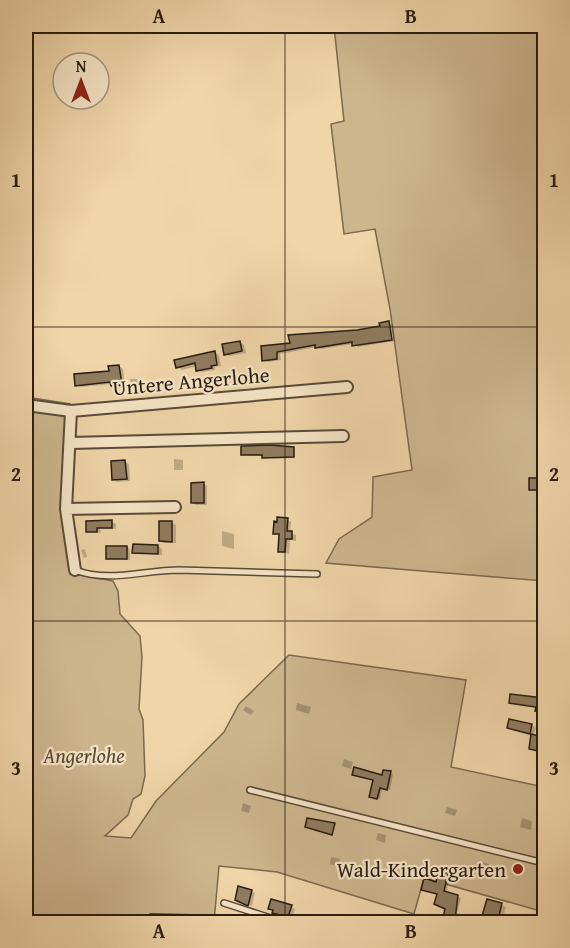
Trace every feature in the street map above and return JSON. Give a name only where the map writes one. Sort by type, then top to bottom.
[{"type":"street","name":"Untere Angerlohe","points":[[26,405],[71,411],[347,387]]},
{"type":"street","points":[[71,411],[66,509],[75,570]]},
{"type":"street","points":[[71,443],[343,436]]},
{"type":"street","points":[[66,509],[175,507]]},
{"type":"lane","points":[[75,570],[86,574],[118,576],[177,570],[317,574]]},
{"type":"lane","points":[[249,790],[544,863]]},
{"type":"lane","points":[[224,903],[270,920],[283,922]]},
{"type":"green space","points":[[334,26],[544,26],[544,581],[326,563],[339,539],[372,517],[373,477],[412,470],[390,309],[375,229],[344,234],[331,124],[344,121]]},
{"type":"green space","name":"Angerlohe","points":[[26,397],[70,404],[62,491],[73,573],[113,581],[118,591],[120,614],[140,636],[142,657],[139,709],[143,720],[145,776],[141,794],[133,799],[128,815],[105,836],[131,838],[156,801],[224,732],[239,704],[289,655],[466,680],[451,767],[544,787],[544,912],[424,878],[414,914],[277,872],[219,866],[214,922],[26,922]]},
{"type":"building","points":[[389,321],[392,340],[352,346],[352,342],[315,348],[315,345],[277,352],[277,359],[262,361],[261,346],[290,343],[288,335],[357,330],[380,326],[379,323]]},
{"type":"building","points":[[240,341],[242,351],[224,355],[222,344]]},
{"type":"building","points":[[215,351],[217,365],[211,366],[212,368],[196,371],[195,363],[176,368],[174,360]]},
{"type":"building","points":[[119,365],[122,385],[111,386],[110,382],[75,386],[74,374],[109,371],[108,366]]},
{"type":"building","points":[[241,446],[294,447],[294,457],[262,458],[262,455],[241,455]]},
{"type":"building","points":[[125,460],[127,479],[112,480],[111,461]]},
{"type":"building","points":[[529,478],[544,478],[544,490],[529,490]]},
{"type":"building","points":[[204,482],[204,503],[191,503],[191,483]]},
{"type":"building","points":[[277,517],[288,518],[287,531],[292,531],[292,539],[286,539],[285,552],[278,552],[279,534],[273,534],[274,521],[277,522]]},
{"type":"building","points":[[112,520],[112,528],[97,528],[97,532],[86,532],[86,521]]},
{"type":"building","points":[[159,521],[172,521],[172,542],[159,541]]},
{"type":"building","points":[[133,544],[158,545],[158,554],[132,553]]},
{"type":"building","points":[[106,546],[127,546],[127,559],[106,559]]},
{"type":"building","points":[[510,694],[544,698],[544,712],[535,711],[536,707],[509,703]]},
{"type":"building","points":[[509,719],[532,724],[530,734],[507,728]]},
{"type":"building","points":[[531,734],[544,737],[543,752],[529,749]]},
{"type":"building","points":[[354,767],[382,775],[383,770],[391,771],[387,790],[380,788],[377,799],[369,797],[373,780],[352,775]]},
{"type":"building","points":[[307,818],[335,823],[332,835],[305,827]]},
{"type":"building","points":[[438,871],[448,873],[444,891],[458,895],[455,920],[443,917],[445,909],[434,904],[437,894],[421,890],[424,878],[436,882]]},
{"type":"building","points":[[238,886],[252,890],[248,906],[235,900]]},
{"type":"building","points":[[271,899],[292,905],[288,917],[272,913],[273,910],[268,909]]},
{"type":"building","points":[[487,899],[502,903],[498,920],[482,916]]},
{"type":"building","points":[[150,914],[206,915],[206,922],[149,922]]},
{"type":"place","name":"Wald-Kindergarten","points":[[518,869]]}]
